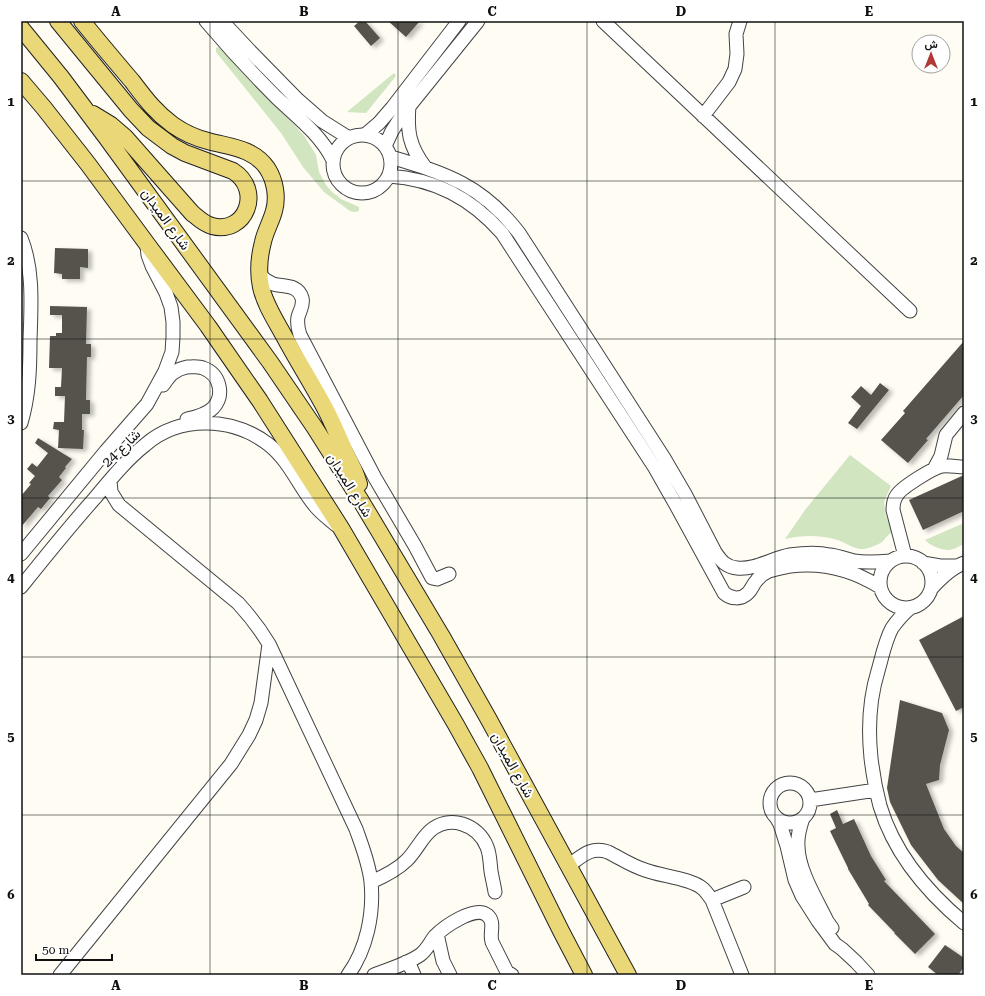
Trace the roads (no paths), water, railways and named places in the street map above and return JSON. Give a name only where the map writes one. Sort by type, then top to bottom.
[{"type":"main road","points":[[58,21],[131,110],[148,128],[178,150],[198,159],[233,170],[243,179],[246,184],[249,197],[249,204],[243,216],[233,224],[227,226],[211,226],[204,223],[192,213],[118,130],[87,111]]},
{"type":"main road","points":[[82,21],[135,85],[143,97],[163,118],[196,137],[246,151],[261,161],[268,169],[275,186],[276,203],[262,243],[260,256],[261,287],[265,299],[293,353],[328,413],[358,480],[361,501]]},
{"type":"main road","name":"شارع الميدان","points":[[21,28],[87,111],[270,362],[315,428],[361,501],[452,656],[628,975]]},
{"type":"main road","points":[[21,81],[88,164],[208,326],[260,401],[341,528],[455,722],[480,768],[584,975]]},
{"type":"street","points":[[206,21],[261,81],[316,135],[329,151],[333,160]]},
{"type":"street","points":[[222,21],[298,100],[322,121],[349,138]]},
{"type":"street","points":[[365,135],[379,123],[392,108],[459,21]]},
{"type":"street","points":[[388,152],[395,126],[408,106],[478,21]]},
{"type":"street","points":[[602,21],[910,311]]},
{"type":"street","points":[[703,116],[729,82],[735,69],[738,54],[736,34],[740,21]]},
{"type":"street","points":[[408,106],[408,130],[410,140],[418,159],[425,167]]},
{"type":"street","points":[[360,135],[370,136],[378,140],[388,152],[391,164],[388,176],[385,182],[376,190],[364,193],[346,188],[341,184],[334,173],[333,160],[337,150],[344,141],[349,138],[360,135]]},
{"type":"street","points":[[388,152],[453,178],[478,192],[490,201],[510,222],[664,458],[692,506],[716,552],[727,565],[730,567],[746,568],[756,566],[770,560],[783,551],[798,547],[822,556],[840,569],[858,575],[880,587]]},
{"type":"street","points":[[388,176],[406,178],[435,185],[467,201],[494,224],[509,242],[651,462],[726,595],[733,598],[744,596],[749,592],[758,579],[768,572],[797,565],[840,551],[856,561],[891,561],[905,556],[915,558],[926,566],[931,575],[931,590]]},
{"type":"street","points":[[21,238],[28,262],[26,301],[29,384],[21,423]]},
{"type":"street","name":"شارع 24","points":[[21,554],[147,404],[167,367],[172,352],[173,337],[171,307],[166,292],[152,266],[148,255],[147,244]]},
{"type":"street","points":[[260,275],[272,284],[291,287],[297,290],[300,294],[302,298],[302,306],[298,315],[297,326],[300,335],[375,478],[432,578],[437,579],[449,574]]},
{"type":"street","points":[[265,299],[280,285]]},
{"type":"street","points":[[147,404],[156,396],[171,374],[179,369],[194,367],[203,368],[215,377],[220,386],[220,393],[217,402],[212,409],[199,416],[180,420],[172,429]]},
{"type":"street","points":[[934,469],[943,451],[946,435],[964,413]]},
{"type":"street","name":"شارع 24","points":[[21,587],[89,505],[146,444],[172,429],[196,423],[217,423],[238,428],[259,438],[269,445],[286,462],[316,508],[341,528]]},
{"type":"street","points":[[943,451],[948,459],[960,467]]},
{"type":"street","points":[[905,556],[894,514],[894,502],[896,495],[934,469],[942,466],[960,467]]},
{"type":"street","points":[[110,481],[111,492],[119,505],[238,603],[250,616],[269,644],[356,829],[368,865],[372,901],[366,940],[348,975]]},
{"type":"street","points":[[89,505],[99,503],[119,505]]},
{"type":"street","points":[[891,561],[882,572],[880,587],[884,596],[892,604],[910,608]]},
{"type":"street","points":[[923,563],[940,566],[960,564]]},
{"type":"street","points":[[960,564],[943,577],[923,601],[910,608],[892,630],[883,653],[877,675],[872,697],[869,722],[876,790],[888,827],[904,858],[923,884],[949,911],[964,923]]},
{"type":"street","points":[[758,579],[788,573],[809,572],[820,572],[845,576],[858,575]]},
{"type":"street","points":[[888,601],[892,630]]},
{"type":"street","points":[[60,975],[231,764],[241,749],[256,720],[261,703],[269,644]]},
{"type":"street","points":[[777,819],[787,823],[793,823],[802,818],[809,810],[810,800],[808,794],[802,787],[794,783],[786,783],[779,786],[771,795],[769,804],[771,812],[777,819],[787,846],[795,880],[802,896],[836,946],[842,949],[868,975]]},
{"type":"street","points":[[810,800],[876,790]]},
{"type":"street","points":[[802,818],[798,834],[798,855],[801,865],[827,921],[841,943],[842,949]]},
{"type":"street","points":[[371,882],[398,868],[416,850],[431,830],[442,824],[454,822],[467,825],[484,840],[489,854],[492,881],[495,892]]},
{"type":"street","points":[[568,866],[586,853],[595,850],[604,850],[635,867],[696,884],[702,888],[712,900],[742,975]]},
{"type":"street","points":[[712,900],[744,887]]},
{"type":"street","points":[[374,975],[420,955],[437,934],[454,922],[468,915],[482,913],[487,915],[491,920],[492,942],[507,972],[512,975]]},
{"type":"street","points":[[437,934],[443,961],[450,975]]},
{"type":"street","points":[[406,962],[414,975]]}]
